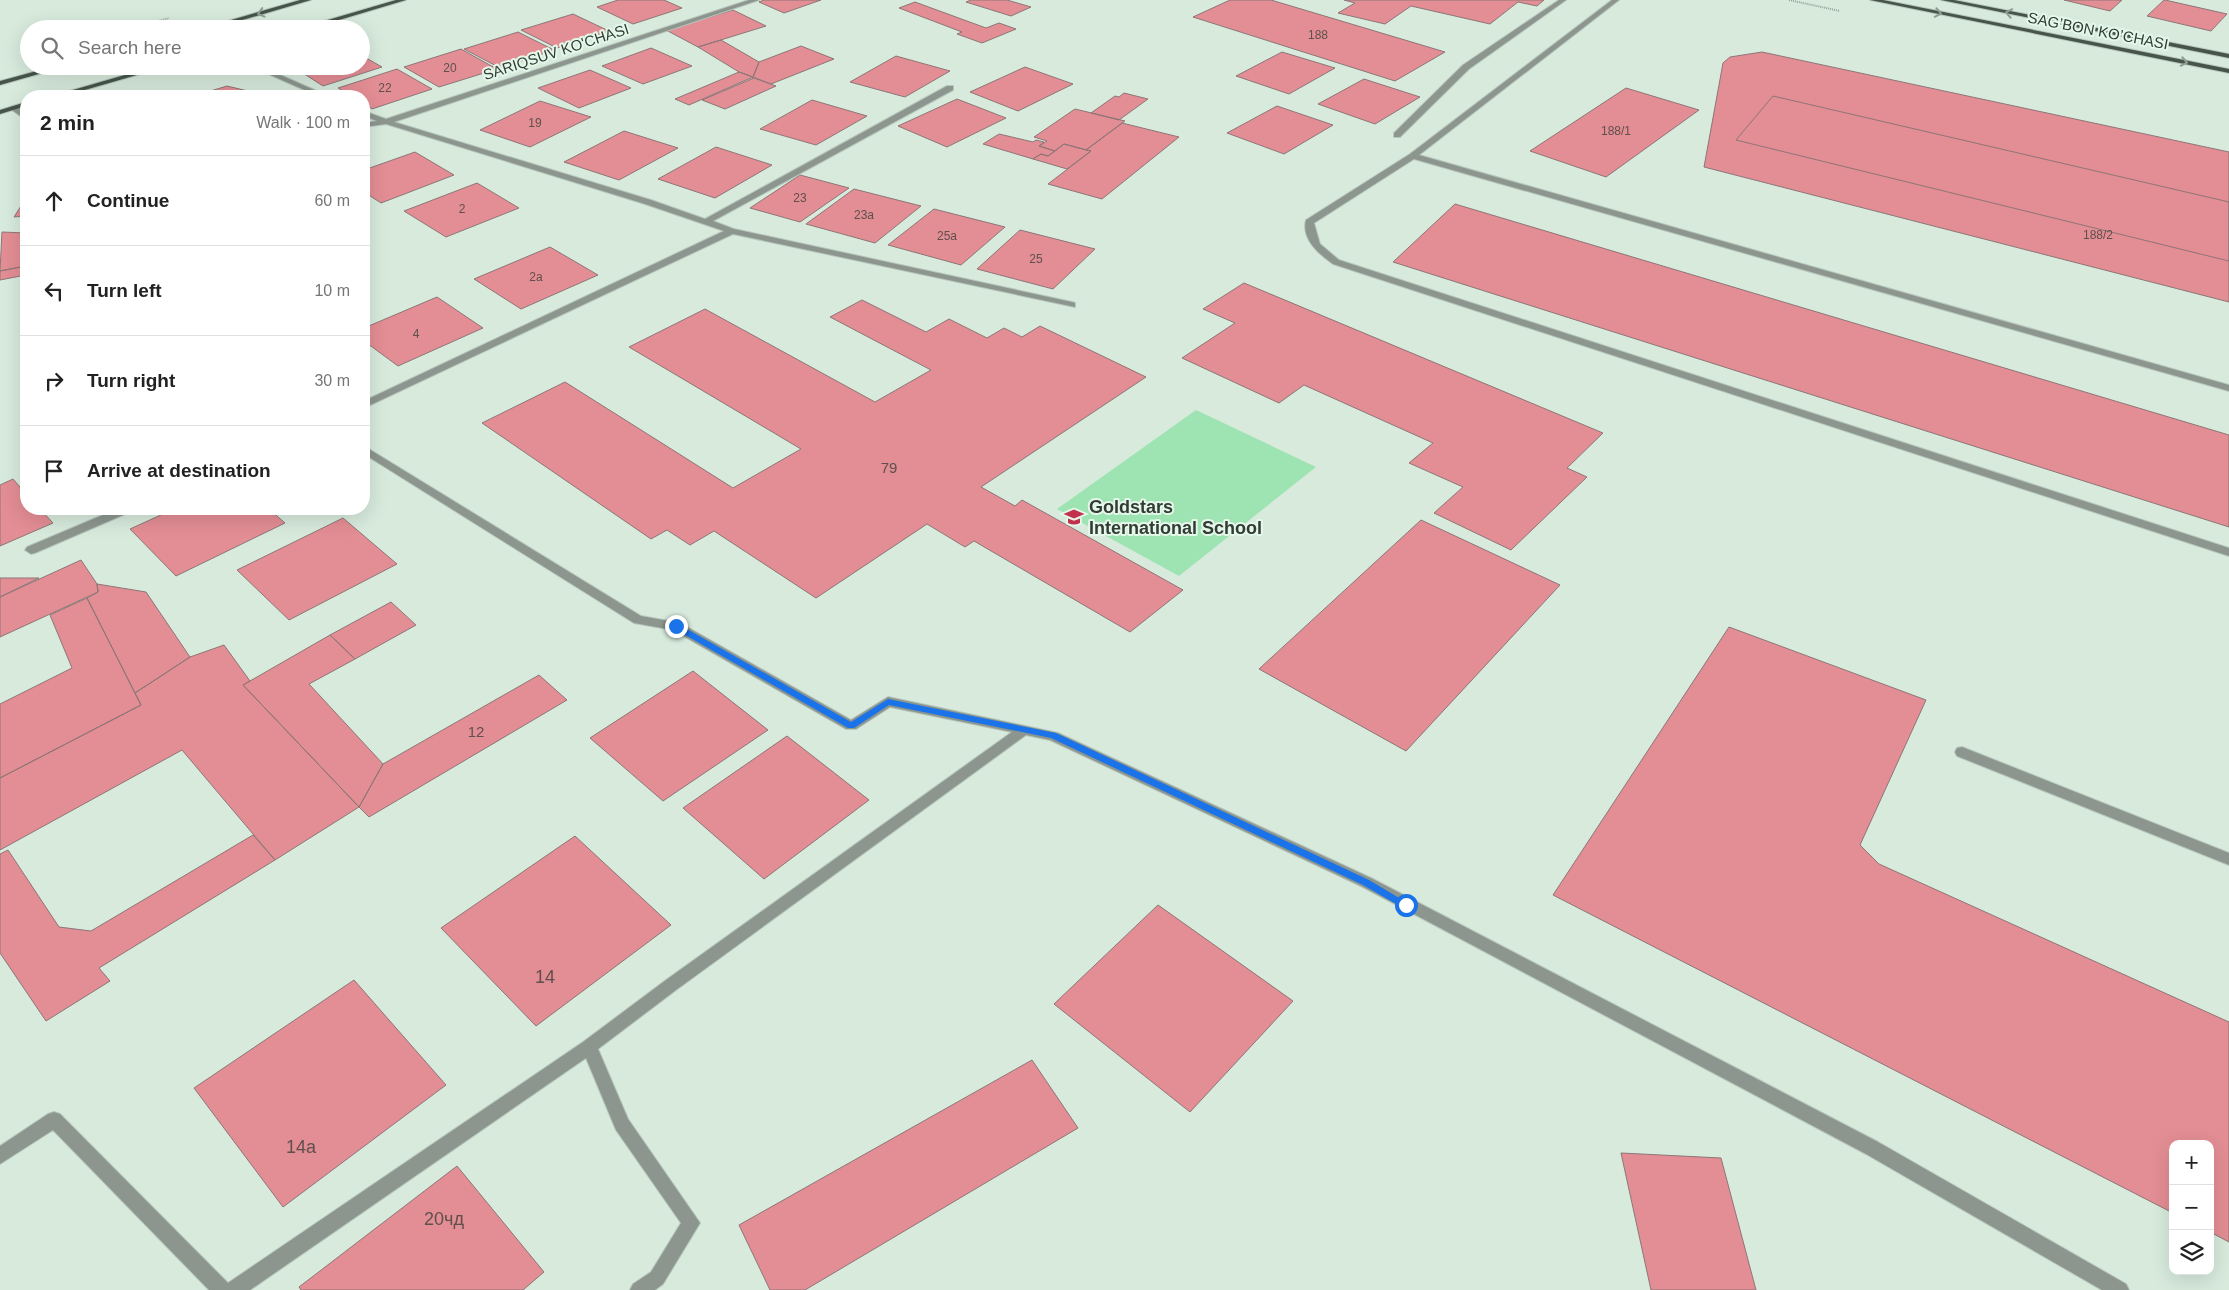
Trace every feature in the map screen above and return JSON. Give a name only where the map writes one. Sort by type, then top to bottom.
[{"type":"main road","points":[[235,20],[308,0]]},
{"type":"main road","points":[[332,20],[403,0]]},
{"type":"main road","name":"SAG’BON KO’CHASI","points":[[1874,0],[2229,71]]},
{"type":"main road","name":"SAG’BON KO’CHASI","points":[[1944,0],[2229,56]]},
{"type":"main road","points":[[0,83],[30,75]]},
{"type":"main road","points":[[78,90],[132,75]]},
{"type":"main road","points":[[0,112],[20,106]]},
{"type":"street","name":"SARIQSUV KO'CHASI","points":[[370,124],[386,122],[756,0]]},
{"type":"street","points":[[1397,135],[1466,67],[1563,0]]},
{"type":"street","points":[[1616,0],[1413,156],[1309,222],[1311,239],[1319,251],[1336,262],[2229,552]]},
{"type":"street","points":[[274,75],[310,90]]},
{"type":"street","points":[[705,222],[950,88]]},
{"type":"street","points":[[15,108],[20,113]]},
{"type":"street","points":[[370,115],[732,231],[1072,305]]},
{"type":"street","points":[[1413,156],[2229,388]]},
{"type":"street","points":[[370,402],[732,231]]},
{"type":"street","points":[[370,452],[638,620],[676,626],[851,726],[888,702],[1053,736],[1366,882],[1872,1148],[2120,1290]]},
{"type":"street","points":[[31,550],[112,515]]},
{"type":"street","points":[[234,1290],[590,1047],[671,985],[1023,731]]},
{"type":"street","points":[[1962,752],[2229,858]]},
{"type":"street","points":[[590,1047],[622,1124],[691,1223],[657,1278],[639,1290]]},
{"type":"street","points":[[0,1156],[54,1120],[222,1290]]},
{"type":"green space","points":[[1196,410],[1316,467],[1179,576],[1057,509]]},
{"type":"building","points":[[618,0],[664,0],[682,8],[633,24],[597,7]]},
{"type":"building","points":[[764,0],[821,0],[784,13],[759,2]]},
{"type":"building","points":[[971,0],[1007,0],[1031,7],[1011,16],[966,2]]},
{"type":"building","points":[[1230,0],[1271,0],[1445,52],[1395,81],[1193,17]]},
{"type":"building","points":[[1344,0],[1544,0],[1537,6],[1518,2],[1490,24],[1411,6],[1385,24],[1338,13],[1355,3]]},
{"type":"building","points":[[2064,0],[2122,0],[2110,11]]},
{"type":"building","points":[[2164,0],[2227,14],[2211,31],[2147,16]]},
{"type":"building","points":[[915,2],[986,28],[999,23],[1016,29],[982,43],[957,34],[962,32],[899,8]]},
{"type":"building","points":[[733,10],[766,26],[698,47],[666,30]]},
{"type":"building","points":[[573,14],[609,31],[557,48],[521,30]]},
{"type":"building","points":[[518,32],[554,50],[500,68],[464,49]]},
{"type":"building","points":[[721,40],[759,62],[753,77],[739,72],[698,47]]},
{"type":"building","points":[[801,46],[834,59],[771,84],[753,77],[759,62]]},
{"type":"building","points":[[651,48],[692,66],[643,84],[602,66]]},
{"type":"building","points":[[461,49],[497,69],[439,87],[404,67]]},
{"type":"building","points":[[1282,52],[1335,68],[1289,94],[1236,76]]},
{"type":"building","points":[[1762,52],[2229,152],[2229,302],[1704,167],[1723,63],[1730,57]]},
{"type":"building","points":[[896,56],[950,71],[905,97],[850,82]]},
{"type":"building","points":[[370,60],[382,67],[370,71]]},
{"type":"building","points":[[1025,67],[1073,84],[1018,111],[970,92]]},
{"type":"building","points":[[397,69],[432,89],[372,109],[370,108],[370,90],[342,90],[338,88]]},
{"type":"building","points":[[590,70],[631,88],[579,108],[538,88]]},
{"type":"building","points":[[739,72],[753,77],[689,105],[675,99]]},
{"type":"building","points":[[306,75],[357,75],[323,86]]},
{"type":"building","points":[[754,78],[776,86],[725,109],[702,100]]},
{"type":"building","points":[[1364,79],[1420,97],[1375,124],[1318,104]]},
{"type":"building","points":[[227,86],[244,90],[214,90]]},
{"type":"building","points":[[1626,88],[1699,110],[1606,177],[1530,151]]},
{"type":"building","points":[[1124,93],[1148,99],[1119,120],[1091,113],[1115,96],[1119,97]]},
{"type":"building","points":[[1773,96],[2229,202],[2229,261],[1736,140]]},
{"type":"building","points":[[957,99],[1006,118],[947,147],[898,126]]},
{"type":"building","points":[[812,100],[867,116],[816,145],[760,129]]},
{"type":"building","points":[[540,101],[591,117],[530,147],[480,130]]},
{"type":"building","points":[[1277,106],[1333,125],[1284,154],[1227,133]]},
{"type":"building","points":[[1075,109],[1125,121],[1086,150],[1064,144],[1055,151],[1039,146],[1047,141],[1034,137]]},
{"type":"building","points":[[1122,123],[1179,137],[1102,199],[1048,184],[1091,151],[1086,150]]},
{"type":"building","points":[[624,131],[678,148],[619,180],[564,162]]},
{"type":"building","points":[[999,134],[1033,142],[1036,140],[1044,142],[1039,146],[1055,151],[1048,156],[1041,154],[1033,159],[983,144]]},
{"type":"building","points":[[1064,144],[1091,151],[1067,169],[1033,159],[1041,154],[1048,156]]},
{"type":"building","points":[[716,147],[772,165],[715,198],[658,179]]},
{"type":"building","points":[[415,152],[454,175],[381,203],[370,196],[370,168]]},
{"type":"building","points":[[800,175],[849,188],[800,222],[750,208]]},
{"type":"building","points":[[477,183],[519,208],[446,237],[404,211]]},
{"type":"building","points":[[854,189],[921,206],[875,243],[806,224]]},
{"type":"building","points":[[1455,204],[2229,435],[2229,527],[1393,262]]},
{"type":"building","points":[[20,208],[20,216],[14,217]]},
{"type":"building","points":[[934,209],[1005,227],[961,265],[888,245]]},
{"type":"building","points":[[1020,230],[1095,249],[1053,289],[977,269]]},
{"type":"building","points":[[2,232],[20,233],[20,267],[0,271]]},
{"type":"building","points":[[550,247],[598,275],[521,309],[474,279]]},
{"type":"building","points":[[20,267],[20,276],[0,280],[0,271]]},
{"type":"building","points":[[1244,283],[1603,433],[1567,468],[1587,477],[1511,550],[1434,513],[1463,487],[1409,463],[1433,443],[1304,385],[1279,403],[1182,358],[1235,323],[1203,309]]},
{"type":"building","points":[[437,297],[483,328],[398,366],[370,345],[370,325]]},
{"type":"building","points":[[862,300],[926,332],[949,319],[987,338],[1004,328],[1022,337],[1040,326],[1146,377],[981,487],[1015,506],[1022,500],[1183,590],[1130,632],[974,541],[965,547],[927,524],[816,598],[714,531],[690,545],[667,530],[651,539],[482,423],[565,382],[733,488],[801,449],[629,347],[705,309],[875,402],[931,370],[830,317]]},
{"type":"building","points":[[13,479],[20,487],[20,515],[46,515],[53,523],[0,546],[0,485]]},
{"type":"building","points":[[161,515],[276,515],[285,523],[176,576],[130,529]]},
{"type":"building","points":[[343,518],[397,564],[289,620],[237,570]]},
{"type":"building","points":[[1421,520],[1560,585],[1406,751],[1259,669]]},
{"type":"building","points":[[81,560],[97,584],[98,592],[0,637],[0,597]]},
{"type":"building","points":[[0,578],[39,578],[0,597]]},
{"type":"building","points":[[97,584],[146,592],[190,657],[135,693],[87,598],[98,592]]},
{"type":"building","points":[[87,598],[141,705],[0,778],[0,704],[72,668],[50,615]]},
{"type":"building","points":[[391,602],[416,625],[355,659],[330,635]]},
{"type":"building","points":[[1729,627],[1926,700],[1860,845],[1879,864],[2229,1022],[2229,1242],[2214,1234],[2214,1140],[2169,1140],[2169,1211],[1553,895]]},
{"type":"building","points":[[330,635],[355,659],[309,684],[383,764],[359,807],[243,685]]},
{"type":"building","points":[[224,645],[250,681],[243,685],[359,807],[275,860],[182,750],[0,850],[0,778],[141,705],[135,693],[190,657]]},
{"type":"building","points":[[693,671],[768,730],[663,801],[590,738]]},
{"type":"building","points":[[539,675],[567,700],[369,817],[359,807],[383,764]]},
{"type":"building","points":[[787,736],[869,800],[764,879],[683,808]]},
{"type":"building","points":[[253,835],[275,860],[99,968],[110,981],[46,1021],[0,953],[0,854],[8,850],[59,927],[91,931]]},
{"type":"building","points":[[575,836],[671,925],[536,1026],[441,928]]},
{"type":"building","points":[[1158,905],[1293,1001],[1190,1112],[1054,1004]]},
{"type":"building","points":[[354,980],[446,1085],[283,1207],[194,1088]]},
{"type":"building","points":[[1032,1060],[1078,1128],[805,1290],[770,1290],[739,1225]]},
{"type":"building","points":[[1621,1153],[1721,1158],[1756,1290],[1651,1290]]},
{"type":"building","points":[[457,1166],[544,1272],[523,1290],[301,1290],[299,1287]]},
{"type":"place","name":"Goldstars International School","points":[[1074,517]]},
{"type":"route","points":[[676,626],[851,726],[888,702],[1053,736],[1366,882],[1406,905]]}]
